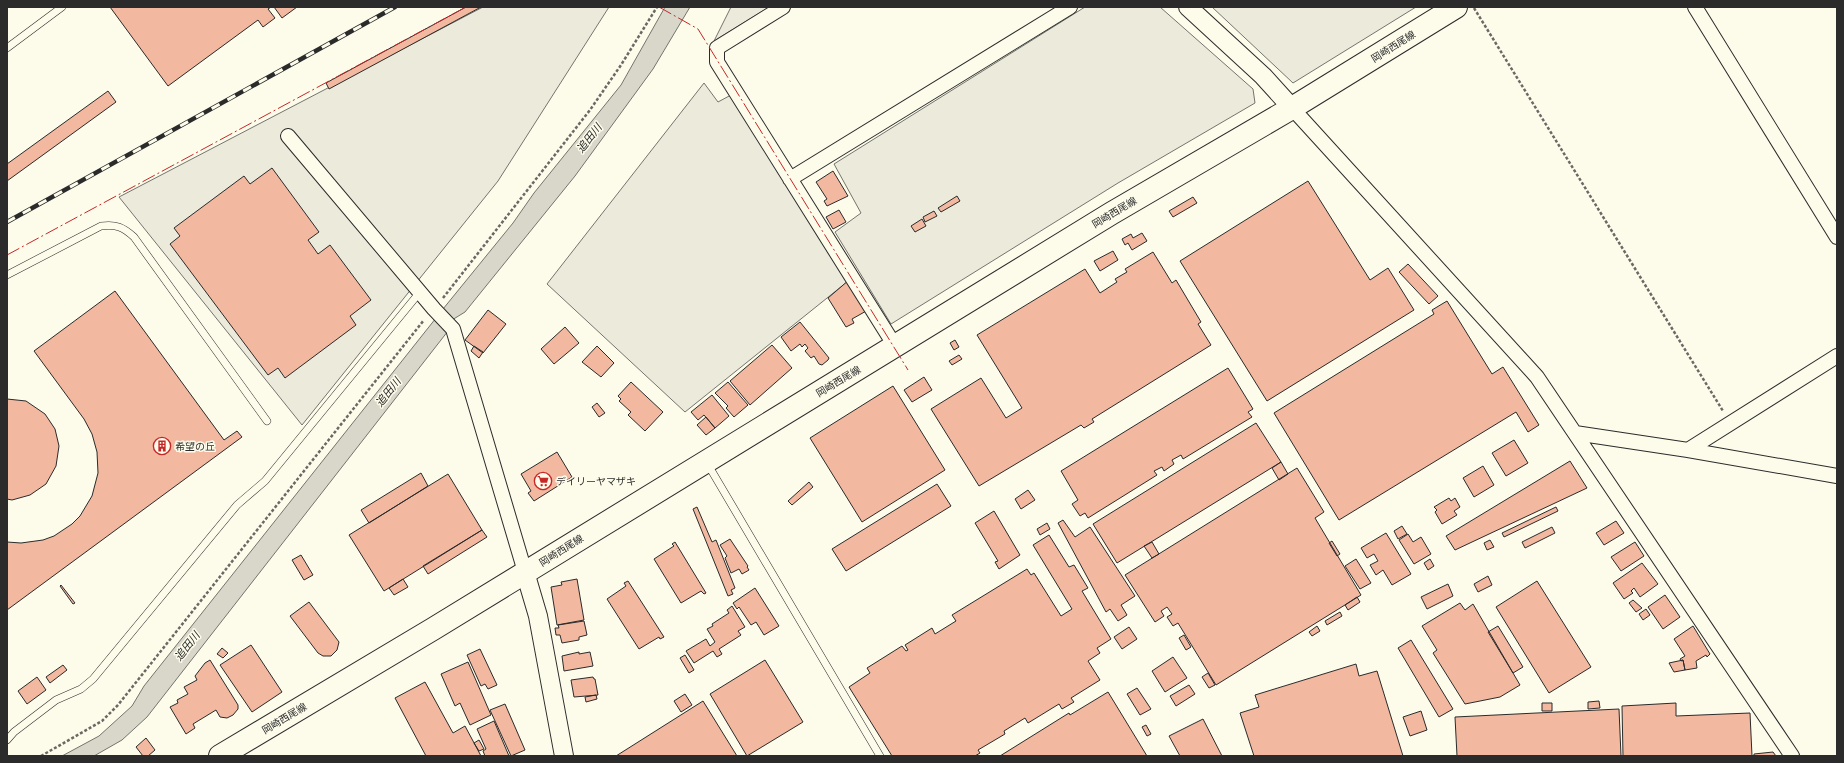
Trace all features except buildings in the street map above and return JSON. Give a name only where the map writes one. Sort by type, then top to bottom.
[{"type":"main road","name":"岡崎西尾線","points":[[220,756],[433,630],[525,572],[1112,213],[1292,108],[1456,7]]},
{"type":"street","points":[[783,7],[717,48],[717,62],[896,346]]},
{"type":"street","points":[[790,179],[1070,7]]},
{"type":"street","points":[[1188,7],[1263,76],[1461,295],[1520,356],[1537,377],[1792,756]]},
{"type":"street","points":[[1695,7],[1837,236]]},
{"type":"street","points":[[288,136],[434,309],[453,329],[538,616],[564,756]]},
{"type":"street","points":[[1688,450],[1837,356]]},
{"type":"street","points":[[1575,433],[1688,450],[1837,476]]},
{"type":"lane","points":[[7,48],[62,7]]},
{"type":"lane","points":[[7,275],[101,226],[111,225],[122,227],[134,237],[267,421]]},
{"type":"lane","points":[[7,740],[14,732],[56,700],[81,689],[93,679],[237,505],[266,481],[420,292]]},
{"type":"lane","points":[[706,461],[880,756]]},
{"type":"path","points":[[41,756],[102,721],[118,705],[434,309],[590,110],[621,66],[657,7]]},
{"type":"path","points":[[1473,7],[1731,423]]},
{"type":"shaded area","points":[[483,7],[609,7],[498,181],[302,425],[119,197]]},
{"type":"shaded area","points":[[731,7],[769,7],[714,41]]},
{"type":"shaded area","points":[[1085,7],[1160,7],[1253,89],[1255,103],[1118,183],[891,324],[835,232],[861,213],[834,164]]},
{"type":"shaded area","points":[[1212,7],[1416,7],[1293,83]]},
{"type":"shaded area","points":[[704,83],[718,102],[731,95],[847,282],[685,412],[547,284]]},
{"type":"water","name":"追田川","points":[[665,7],[690,7],[653,69],[575,176],[465,312],[452,320],[443,309],[513,223],[534,193],[621,85]]},
{"type":"water","name":"追田川","points":[[436,318],[448,331],[147,717],[122,740],[94,756],[62,756],[99,736],[132,706],[144,686]]},
{"type":"railway","points":[[7,222],[395,7]]},
{"type":"power","points":[[7,255],[466,7]]},
{"type":"power","points":[[659,7],[698,29],[908,370]]},
{"type":"place","name":"希望の丘","points":[[162,446]]},
{"type":"place","name":"デイリーヤマザキ","points":[[543,481]]}]
